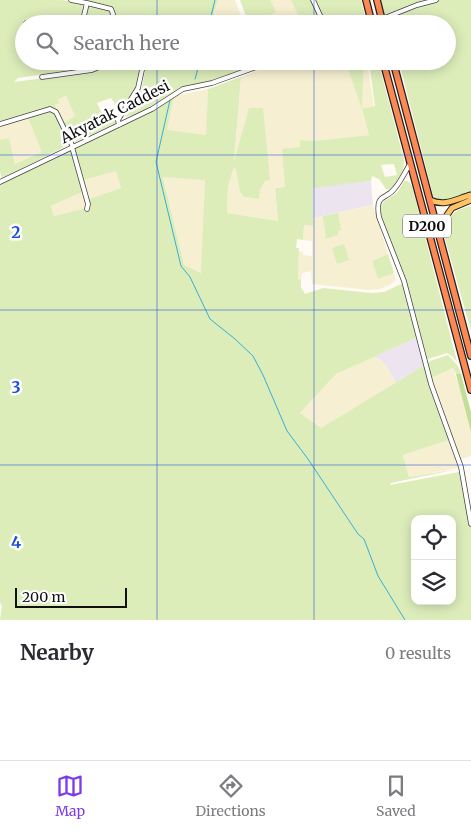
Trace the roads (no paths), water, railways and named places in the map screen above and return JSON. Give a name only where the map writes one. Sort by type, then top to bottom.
[{"type":"highway","points":[[366,0],[369,15]]},
{"type":"highway","points":[[377,0],[381,15]]},
{"type":"highway","name":"D200","points":[[384,70],[471,390]]},
{"type":"highway","name":"D200","points":[[395,70],[471,356]]},
{"type":"main road","points":[[430,200],[446,204],[471,195]]},
{"type":"main road","points":[[438,229],[452,208],[471,200]]},
{"type":"street","points":[[71,0],[111,9],[113,15]]},
{"type":"street","points":[[313,0],[320,15]]},
{"type":"street","points":[[395,15],[417,5],[436,0]]},
{"type":"street","points":[[84,15],[86,3]]},
{"type":"street","points":[[42,77],[92,70]]},
{"type":"street","points":[[119,125],[118,120],[138,88],[142,70]]},
{"type":"street","name":"Akyatak Caddesi","points":[[0,182],[152,109],[183,89],[212,83],[248,70]]},
{"type":"street","points":[[0,124],[50,109],[54,110],[72,147],[88,204],[87,209]]},
{"type":"street","points":[[410,164],[395,189],[380,200],[378,206],[379,217],[404,281],[431,384],[461,467],[471,524]]},
{"type":"waterway","points":[[211,15],[215,0]]},
{"type":"waterway","points":[[195,79],[198,70]]},
{"type":"waterway","points":[[170,100],[156,162],[181,266],[190,277],[210,319],[253,356],[287,431],[358,534],[364,539],[378,576],[405,620]]}]
